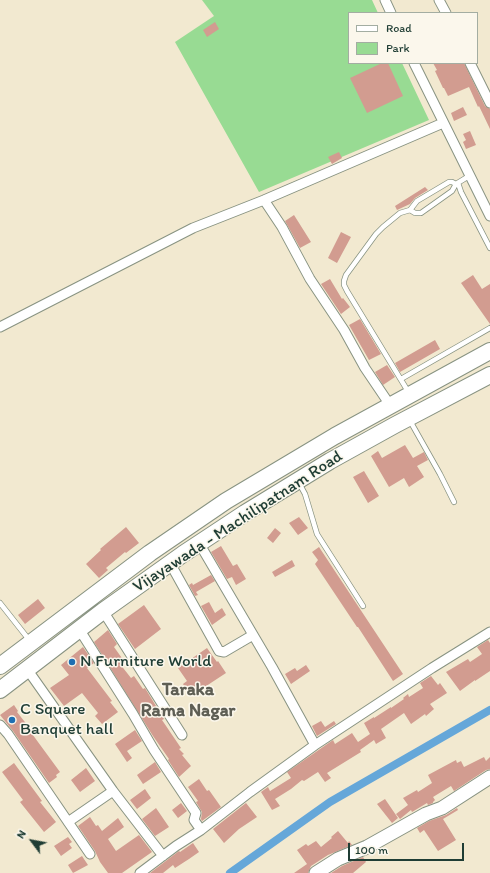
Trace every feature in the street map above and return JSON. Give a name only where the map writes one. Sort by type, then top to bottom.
[{"type":"highway","name":"Vijayawada - Machilipatnam Road","points":[[0,666],[150,553],[213,510],[335,436],[490,351]]},
{"type":"highway","name":"Vijayawada - Machilipatnam Road","points":[[0,690],[103,611],[170,563],[297,481],[408,418],[489,377]]},
{"type":"street","points":[[388,6],[396,0]]},
{"type":"street","points":[[439,0],[445,12]]},
{"type":"street","points":[[414,64],[490,216]]},
{"type":"street","points":[[470,64],[490,103]]},
{"type":"street","points":[[0,327],[193,228],[264,200],[443,123]]},
{"type":"street","points":[[264,200],[282,227],[310,279],[344,330],[365,368],[390,405]]},
{"type":"street","points":[[199,544],[253,635],[315,745]]},
{"type":"street","points":[[170,563],[220,651],[224,652],[253,635]]},
{"type":"street","points":[[103,611],[182,735]]},
{"type":"street","points":[[78,630],[121,694],[154,750],[196,813],[194,820],[201,830]]},
{"type":"street","points":[[140,873],[201,830],[315,745],[432,668],[490,632]]},
{"type":"street","points":[[27,668],[114,792],[163,856]]},
{"type":"street","points":[[0,725],[8,734],[90,854]]},
{"type":"street","points":[[316,873],[338,859],[367,847],[426,814],[442,808],[490,777]]},
{"type":"street","points":[[68,822],[114,792]]},
{"type":"lane","points":[[410,210],[415,213],[421,213],[452,191],[457,184],[469,176]]},
{"type":"lane","points":[[410,394],[347,290],[344,281],[346,275],[383,227],[400,213],[410,210],[415,202],[449,182],[457,184],[490,248]]},
{"type":"lane","points":[[401,380],[490,328]]},
{"type":"lane","points":[[408,418],[454,502]]},
{"type":"lane","points":[[297,481],[305,494],[317,534],[363,606]]},
{"type":"lane","points":[[0,603],[31,642]]},
{"type":"green space","points":[[202,0],[372,0],[378,12],[348,12],[348,64],[402,64],[429,120],[259,192],[175,42],[214,16]]},
{"type":"building","points":[[215,22],[219,29],[207,37],[203,30]]},
{"type":"building","points":[[380,64],[388,64],[403,96],[367,113],[350,78]]},
{"type":"building","points":[[434,64],[464,64],[485,106],[490,109],[490,129],[469,87],[448,96],[435,71],[437,70]]},
{"type":"building","points":[[463,107],[467,115],[454,121],[451,113]]},
{"type":"building","points":[[470,131],[476,145],[466,149],[463,142],[466,140],[463,134]]},
{"type":"building","points":[[339,152],[342,158],[332,164],[328,157]]},
{"type":"building","points":[[425,187],[428,190],[415,198],[410,204],[397,210],[395,206]]},
{"type":"building","points":[[294,215],[311,242],[300,248],[285,221]]},
{"type":"building","points":[[341,232],[351,237],[337,263],[328,258]]},
{"type":"building","points":[[473,275],[482,289],[490,284],[490,324],[461,283]]},
{"type":"building","points":[[330,279],[342,299],[343,298],[350,307],[341,314],[321,284]]},
{"type":"building","points":[[360,319],[381,354],[369,360],[349,325]]},
{"type":"building","points":[[435,340],[440,349],[400,372],[395,363]]},
{"type":"building","points":[[387,365],[395,377],[383,385],[375,372]]},
{"type":"building","points":[[405,445],[413,458],[424,452],[428,460],[417,466],[424,477],[409,487],[404,478],[389,487],[371,456],[378,451],[382,458]]},
{"type":"building","points":[[364,471],[379,496],[368,503],[353,477]]},
{"type":"building","points":[[299,517],[308,528],[298,535],[289,523]]},
{"type":"building","points":[[126,527],[139,543],[126,553],[125,552],[106,568],[108,570],[99,578],[86,564],[101,550],[100,549]]},
{"type":"building","points":[[275,528],[281,533],[273,543],[267,538]]},
{"type":"building","points":[[221,546],[233,566],[237,564],[246,579],[236,585],[232,577],[227,579],[211,552]]},
{"type":"building","points":[[319,547],[403,674],[393,681],[315,564],[318,560],[312,552]]},
{"type":"building","points":[[292,560],[295,566],[275,577],[272,572]]},
{"type":"building","points":[[211,575],[215,581],[196,592],[198,595],[195,596],[189,585],[192,583],[193,585]]},
{"type":"building","points":[[38,599],[45,608],[25,624],[18,615]]},
{"type":"building","points":[[209,602],[215,613],[222,608],[226,615],[212,625],[201,606]]},
{"type":"building","points":[[144,605],[161,629],[135,649],[118,624]]},
{"type":"building","points":[[108,630],[117,644],[114,647],[124,661],[120,664],[131,678],[134,676],[143,689],[145,688],[164,719],[162,720],[181,748],[179,749],[184,754],[182,755],[191,766],[179,777],[94,642]]},
{"type":"building","points":[[488,640],[490,643],[490,671],[460,691],[446,672],[468,659],[470,662],[482,654],[477,647]]},
{"type":"building","points":[[83,647],[94,663],[87,668],[112,701],[110,702],[118,712],[102,724],[95,716],[98,713],[82,693],[64,706],[50,688],[69,675],[61,665]]},
{"type":"building","points":[[207,648],[226,673],[191,696],[183,684],[187,681],[178,668]]},
{"type":"building","points":[[306,665],[310,671],[291,684],[285,674],[295,668],[297,671]]},
{"type":"building","points":[[431,676],[438,685],[440,683],[447,693],[430,704],[434,709],[426,716],[425,714],[411,724],[404,713],[381,729],[386,738],[376,744],[374,740],[360,750],[361,752],[327,773],[331,778],[325,782],[318,772],[304,781],[302,780],[275,799],[280,806],[272,810],[261,792],[268,787],[270,791],[291,778],[287,772],[333,740],[335,744],[352,733],[358,742],[370,734],[364,723],[391,708],[404,699],[403,698],[408,694],[409,697],[423,688],[420,683]]},
{"type":"building","points":[[14,705],[18,711],[17,712],[28,726],[27,727],[60,772],[56,775],[57,777],[49,783],[0,715]]},
{"type":"building","points":[[321,721],[325,727],[334,721],[336,724],[317,736],[312,726]]},
{"type":"building","points":[[135,730],[142,741],[127,751],[132,758],[127,762],[115,744]]},
{"type":"building","points":[[484,757],[486,761],[490,757],[490,769],[486,770],[454,791],[451,786],[433,797],[435,800],[433,803],[428,805],[427,803],[412,812],[411,810],[400,819],[396,814],[408,805],[403,798],[417,790],[418,792],[432,783],[428,775],[456,760],[457,763],[461,761],[464,767]]},
{"type":"building","points":[[155,762],[161,772],[143,784],[137,775]]},
{"type":"building","points":[[14,763],[42,801],[40,802],[56,822],[44,832],[20,802],[23,800],[2,772]]},
{"type":"building","points":[[86,768],[95,781],[80,792],[71,780]]},
{"type":"building","points":[[199,779],[221,807],[202,821],[202,812],[196,802],[198,801],[188,787]]},
{"type":"building","points":[[145,789],[151,798],[137,809],[130,800]]},
{"type":"building","points":[[385,799],[398,818],[392,823],[377,804]]},
{"type":"building","points":[[181,803],[187,811],[178,818],[172,810]]},
{"type":"building","points":[[246,803],[257,817],[239,829],[224,843],[213,829]]},
{"type":"building","points":[[156,808],[169,827],[155,836],[142,819]]},
{"type":"building","points":[[457,808],[458,810],[443,819],[456,840],[438,851],[424,830],[420,833],[417,828],[429,821],[446,815]]},
{"type":"building","points":[[90,817],[96,826],[98,825],[102,831],[118,818],[124,827],[108,839],[116,851],[139,835],[152,852],[122,873],[108,873],[78,826]]},
{"type":"building","points":[[338,831],[348,843],[349,841],[352,845],[328,855],[311,866],[308,873],[294,873],[307,864],[297,850],[306,844],[308,846],[316,841],[321,847]]},
{"type":"building","points":[[68,837],[72,842],[69,844],[72,848],[61,856],[54,846]]},
{"type":"building","points":[[193,843],[199,852],[189,859],[175,868],[173,865],[163,873],[150,873],[179,851],[180,852]]},
{"type":"building","points":[[82,856],[88,865],[73,873],[68,865]]},
{"type":"building","points":[[363,857],[366,862],[353,873],[331,873],[342,866]]},
{"type":"waterway","points":[[230,873],[330,802],[490,710]]},
{"type":"place","name":"N Furniture World","points":[[72,662]]},
{"type":"place","name":"C Square Banquet hall","points":[[12,720]]},
{"type":"district","name":"Taraka Rama Nagar","points":[[188,700]]}]
